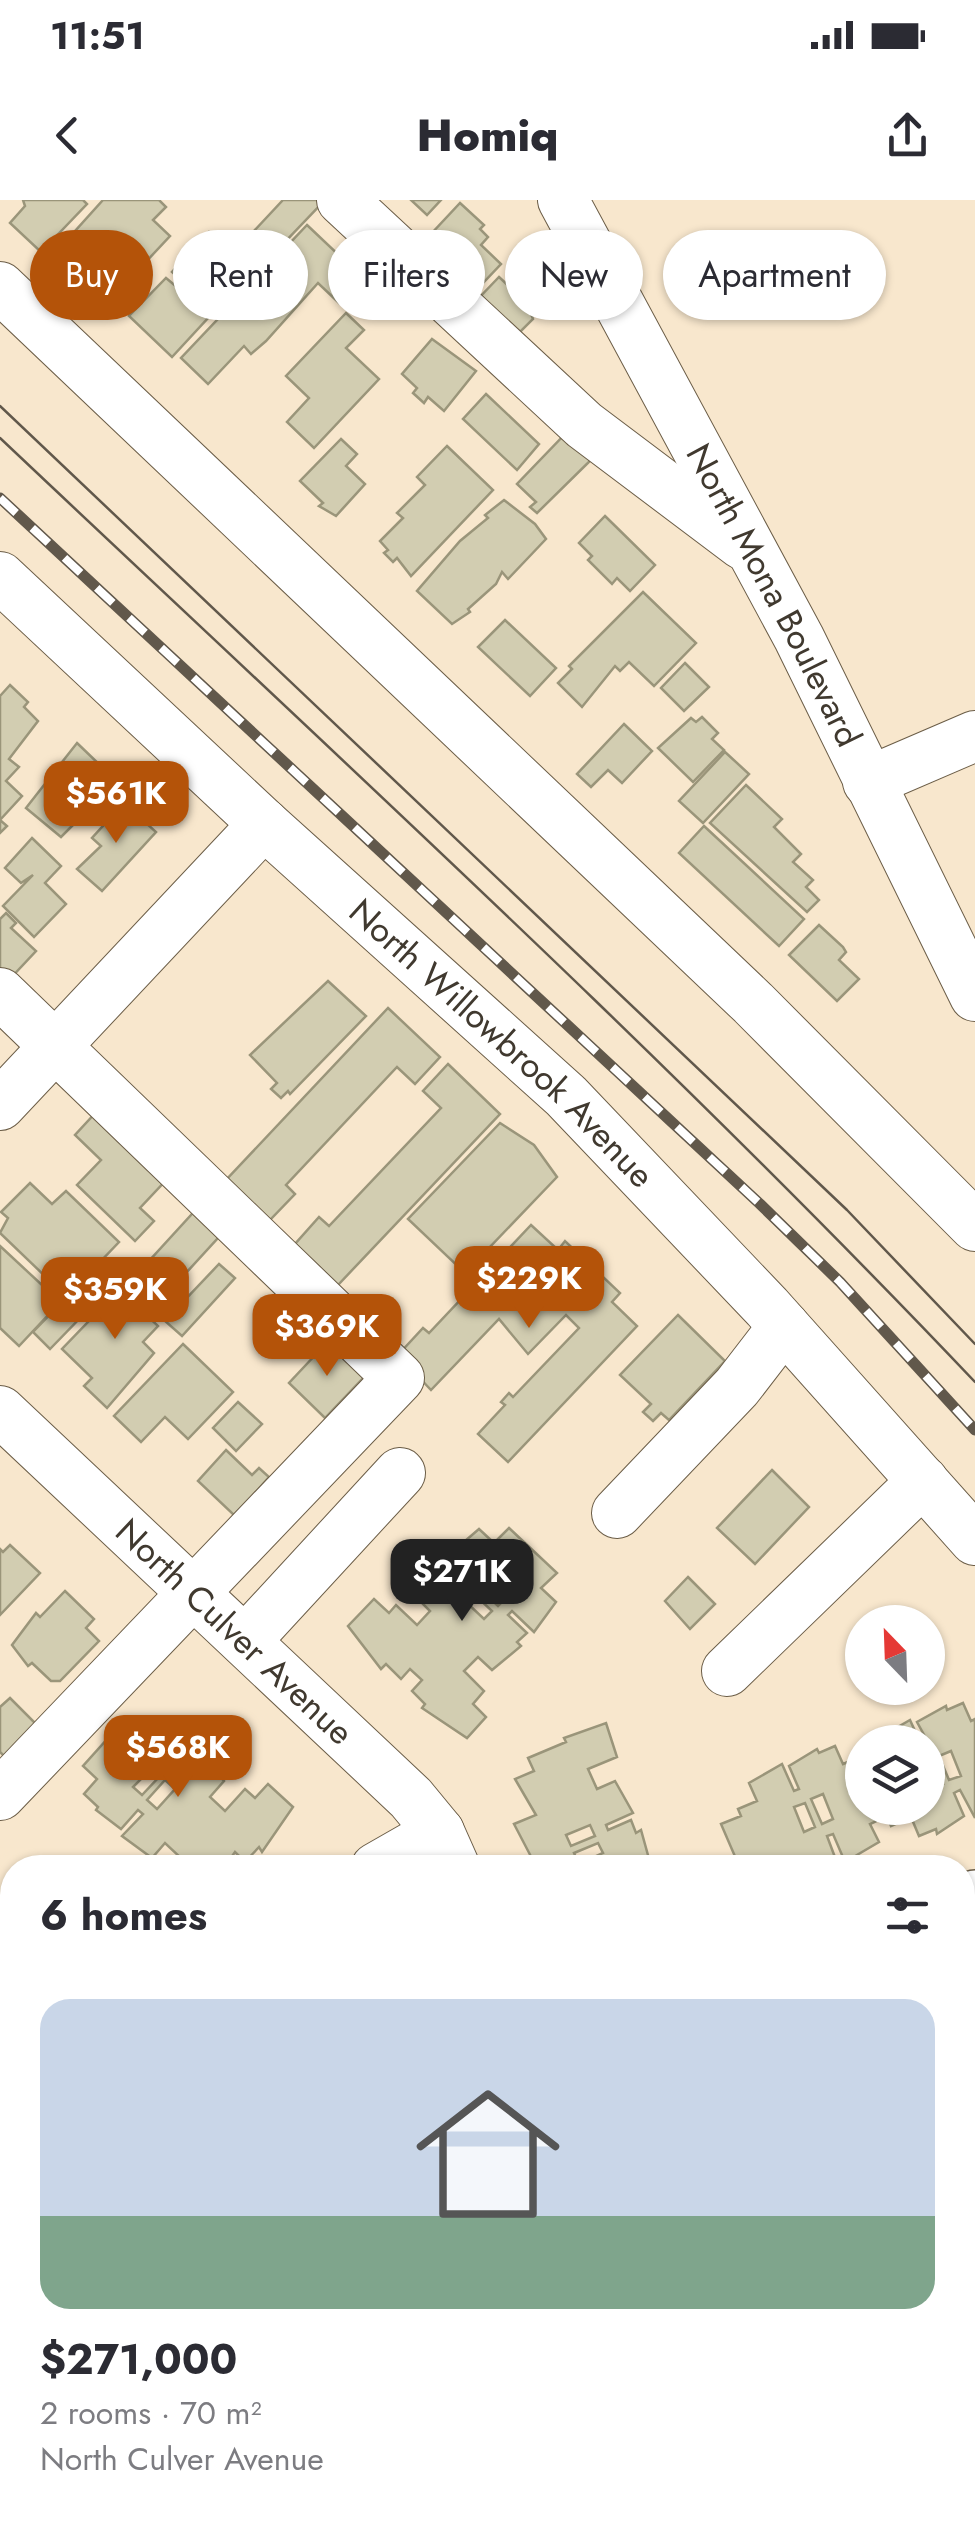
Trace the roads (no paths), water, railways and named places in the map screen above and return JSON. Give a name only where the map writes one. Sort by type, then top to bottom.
[{"type":"street","points":[[342,200],[584,425],[754,553]]},
{"type":"street","name":"North Mona Boulevard","points":[[562,200],[754,553],[975,996]]},
{"type":"street","points":[[0,286],[753,1003],[975,1226]]},
{"type":"street","name":"North Willowbrook Avenue","points":[[0,577],[264,824],[566,1096],[784,1326],[975,1540]]},
{"type":"street","points":[[868,782],[975,736]]},
{"type":"street","points":[[0,1105],[264,824]]},
{"type":"street","points":[[0,993],[399,1378],[0,1795]]},
{"type":"street","points":[[618,1512],[737,1388],[784,1326]]},
{"type":"street","name":"North Culver Avenue","points":[[0,1410],[411,1798],[447,1850]]},
{"type":"street","points":[[245,1641],[400,1473]]},
{"type":"street","points":[[727,1671],[923,1482]]},
{"type":"tram line","points":[[0,406],[847,1210],[975,1344]]},
{"type":"tram line","points":[[0,438],[617,1021],[975,1382]]},
{"type":"railway","points":[[0,498],[760,1204],[840,1282],[975,1430]]}]
